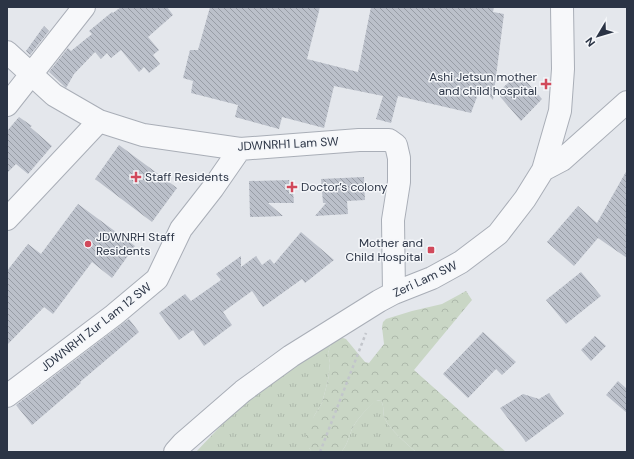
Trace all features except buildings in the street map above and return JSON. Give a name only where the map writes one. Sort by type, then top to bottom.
[{"type":"street","points":[[7,105],[84,7]]},
{"type":"street","name":"Zeri Lam SW","points":[[175,452],[183,443],[249,386],[291,356],[360,312],[394,293],[432,278],[461,262],[498,234],[525,199],[543,170],[560,111],[563,69],[562,7]]},
{"type":"street","name":"JDWNRH1 Lam SW","points":[[7,52],[54,95],[99,121],[143,135],[240,149],[359,140],[389,140],[396,144],[399,182],[393,220],[394,293]]},
{"type":"street","points":[[543,170],[562,160],[627,102]]},
{"type":"street","points":[[7,219],[99,121]]},
{"type":"street","name":"JDWNRH1 Zur Lam 12 SW","points":[[7,396],[114,315],[157,279],[181,229],[213,188],[240,149]]},
{"type":"path","points":[[320,452],[367,331]]},
{"type":"green space","points":[[466,291],[472,300],[414,370],[506,452],[416,452],[391,428],[384,417],[381,401],[377,400],[357,421],[352,429],[347,444],[341,452],[312,452],[306,444],[306,435],[314,416],[322,403],[328,380],[330,363],[328,353],[332,341],[340,337],[346,339],[365,362],[369,363],[384,344],[382,327],[383,322],[386,319],[442,304]]},
{"type":"green space","points":[[332,341],[328,353],[330,363],[328,380],[322,403],[314,416],[309,448],[312,452],[196,452],[214,432],[264,386]]},
{"type":"green space","points":[[376,400],[381,401],[384,417],[391,428],[416,452],[341,452],[347,444],[352,429],[357,421]]},
{"type":"place","name":"Ashi Jetsun mother and child hospital","points":[[546,84]]},
{"type":"place","name":"Staff Residents","points":[[136,177]]},
{"type":"place","name":"Doctor’s colony","points":[[292,187]]},
{"type":"place","name":"JDWNRH Staff Residents","points":[[88,244]]},
{"type":"place","name":"Mother and Child Hospital","points":[[431,250]]}]
